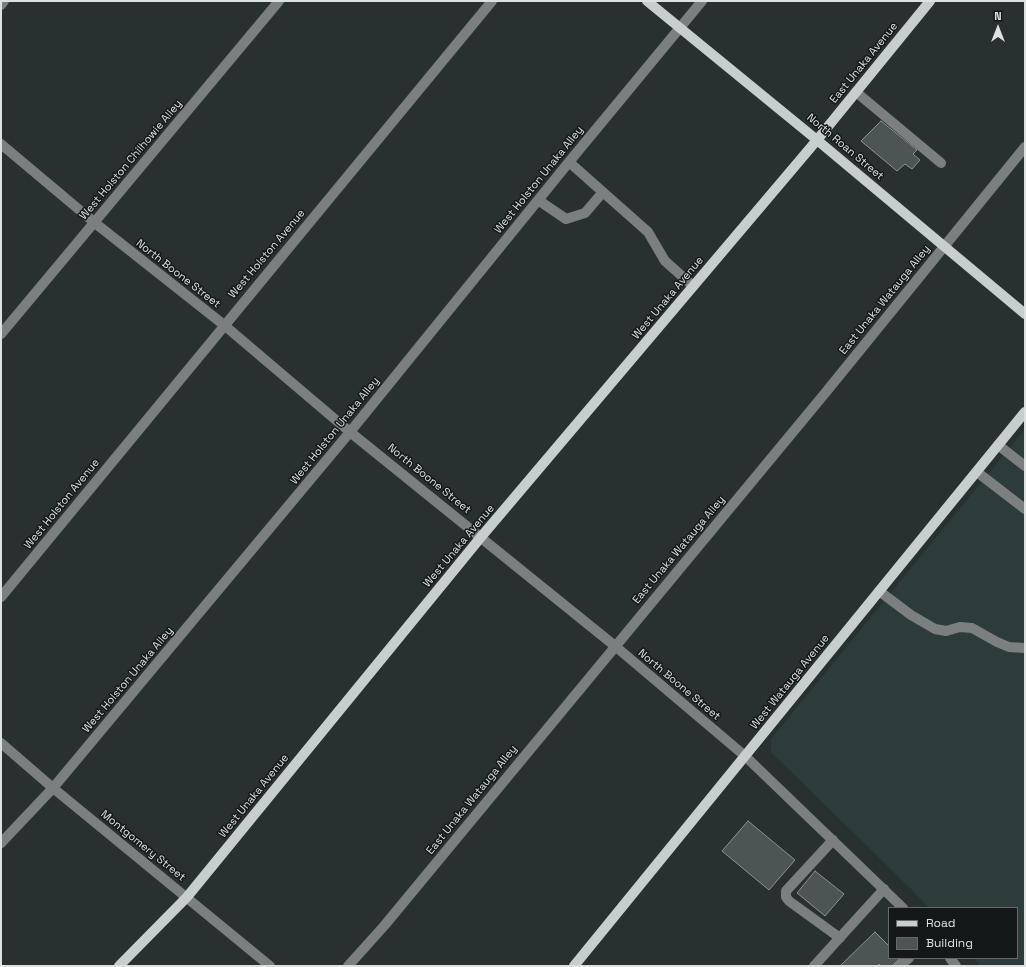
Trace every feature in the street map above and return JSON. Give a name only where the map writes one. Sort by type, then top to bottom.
[{"type":"main road","name":"North Roan Street","points":[[647,1],[817,140],[1025,314]]},
{"type":"main road","name":"East Unaka Avenue","points":[[817,140],[930,1]]},
{"type":"main road","name":"West Unaka Avenue","points":[[120,966],[186,897],[481,537],[817,140]]},
{"type":"main road","name":"West Watauga Avenue","points":[[574,966],[1025,412]]},
{"type":"street","points":[[1,5],[4,1]]},
{"type":"street","name":"West Holston Chilhowie Alley","points":[[1,334],[279,1]]},
{"type":"street","name":"West Holston Avenue","points":[[1,597],[492,1]]},
{"type":"street","name":"West Holston Unaka Alley","points":[[1,843],[53,788],[350,432],[702,1]]},
{"type":"street","points":[[856,92],[941,163]]},
{"type":"street","name":"North Boone Street","points":[[1,144],[95,223],[224,325],[350,432],[615,646],[745,756],[902,907]]},
{"type":"street","name":"East Unaka Watauga Alley","points":[[348,966],[384,926],[821,398],[1025,147]]},
{"type":"street","points":[[569,162],[648,232],[665,261],[693,286]]},
{"type":"street","points":[[538,200],[566,219],[585,213],[603,192]]},
{"type":"street","points":[[998,445],[1025,466]]},
{"type":"street","points":[[977,472],[1025,509]]},
{"type":"street","points":[[880,591],[911,615],[935,629],[946,631],[960,627],[972,628],[996,642],[1009,646],[1025,648]]},
{"type":"street","name":"Montgomery Street","points":[[1,743],[53,788],[270,966]]},
{"type":"street","points":[[833,840],[786,891],[786,896],[789,901],[840,938]]},
{"type":"street","points":[[814,966],[884,890]]},
{"type":"street","points":[[899,966],[908,959]]},
{"type":"shaded area","points":[[1025,429],[1025,966],[980,966],[975,959],[1018,959],[1018,907],[928,907],[771,752],[771,739]]},
{"type":"building","points":[[881,121],[917,150],[913,154],[920,160],[912,169],[905,164],[897,171],[861,141]]},
{"type":"building","points":[[748,821],[795,860],[769,890],[722,851]]},
{"type":"building","points":[[815,871],[844,894],[825,916],[797,893]]},
{"type":"building","points":[[875,932],[888,945],[888,959],[899,959],[892,966],[881,966],[879,964],[877,966],[840,966]]}]
